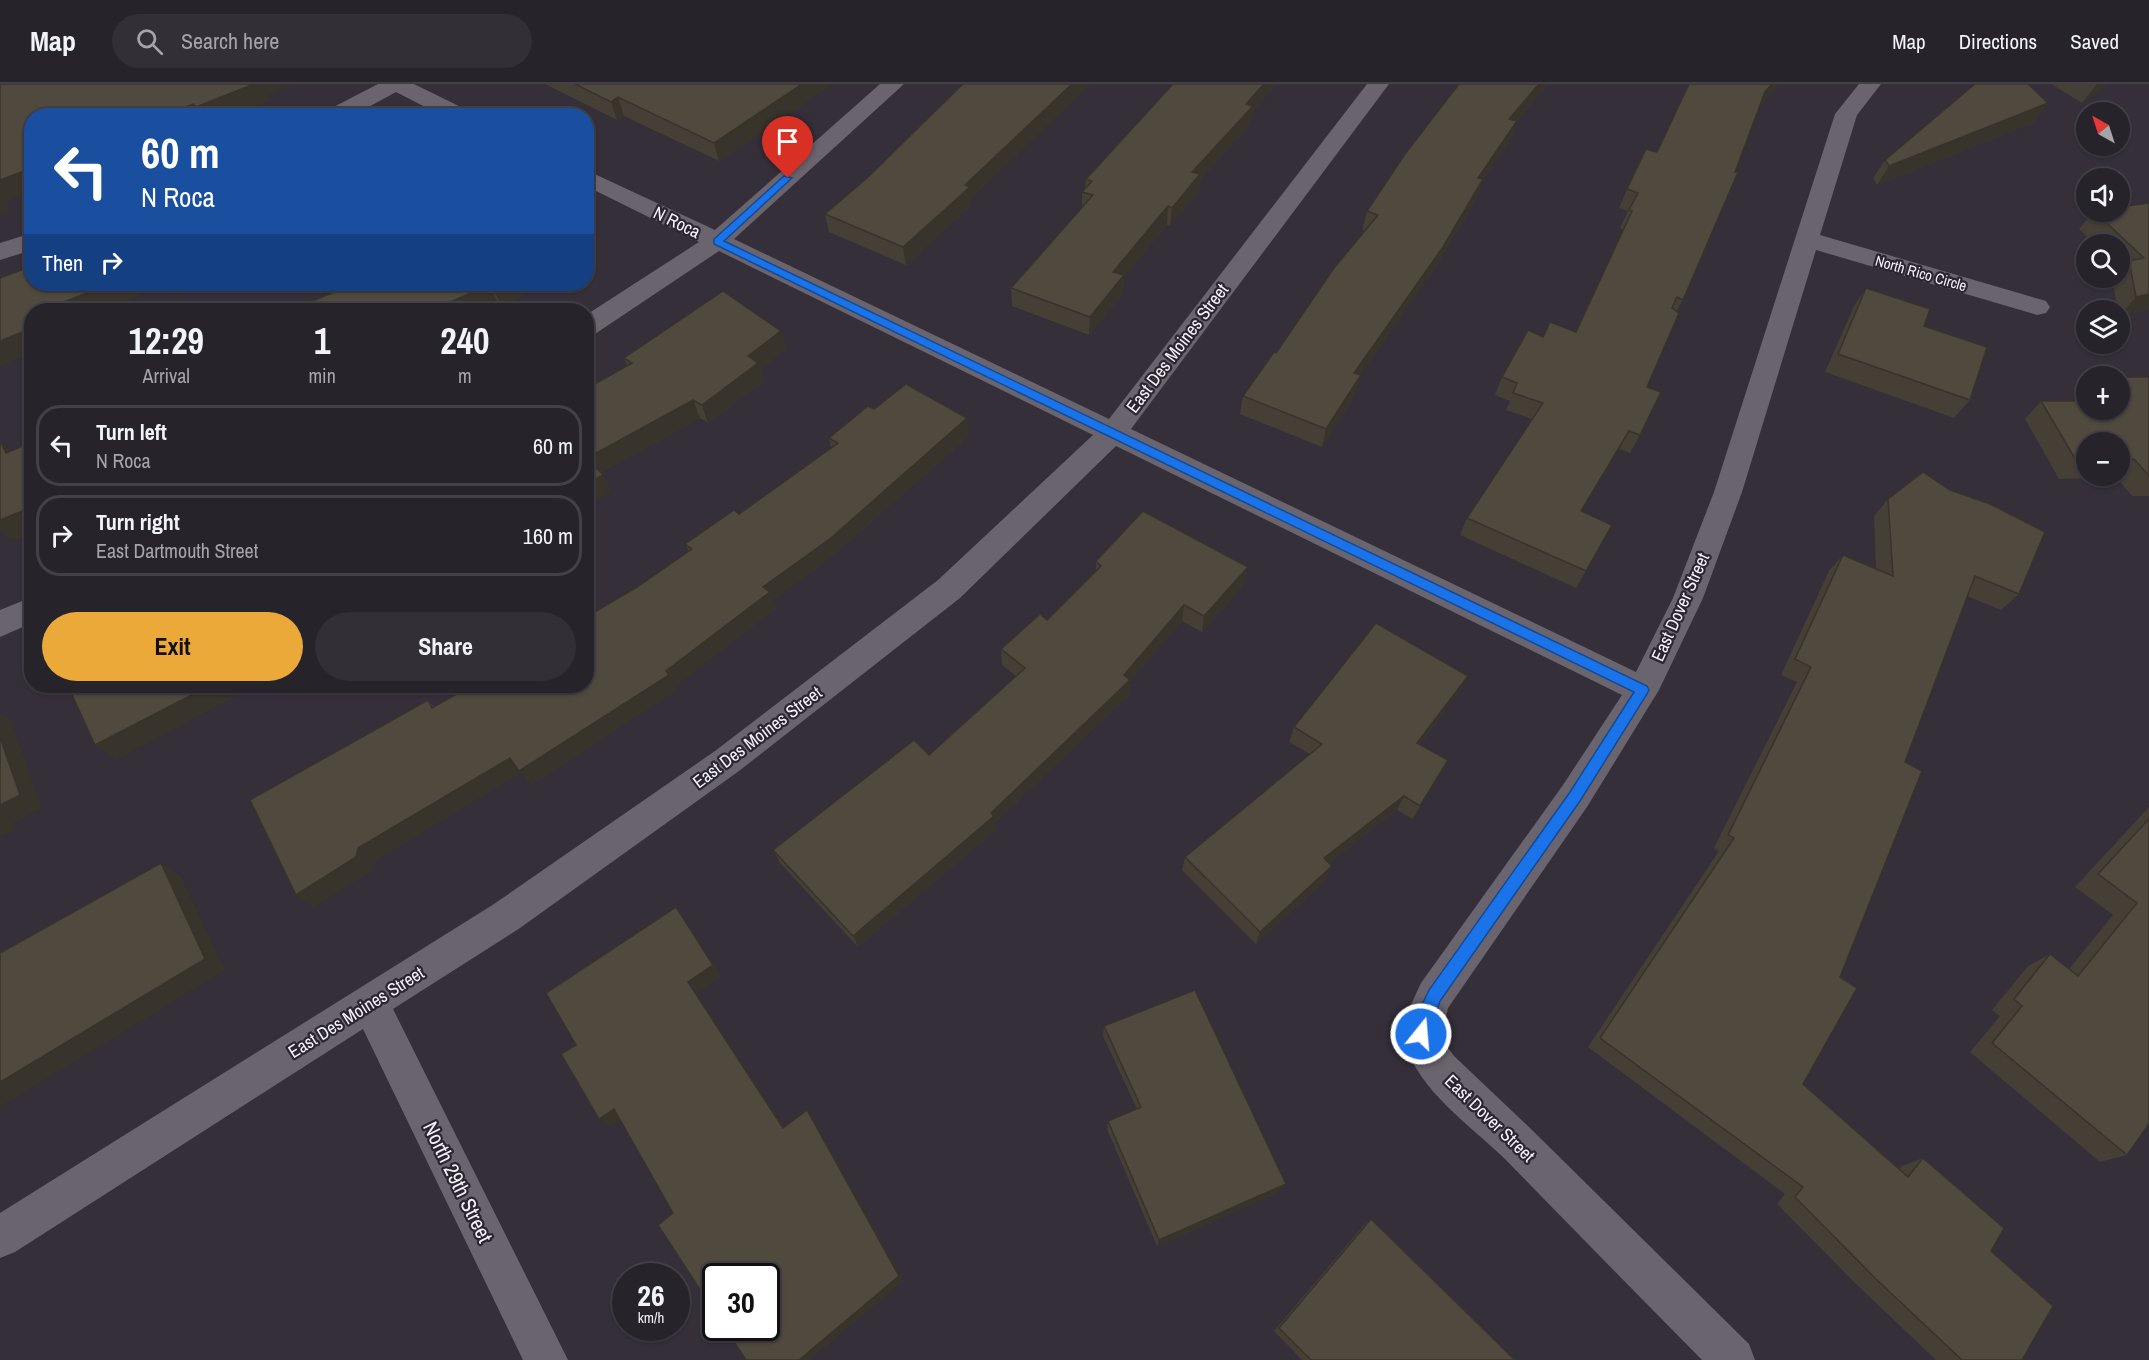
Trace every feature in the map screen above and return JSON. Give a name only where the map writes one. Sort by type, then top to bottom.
[{"type":"street","points":[[349,108],[395,84],[444,108]]},
{"type":"street","points":[[594,323],[717,242],[893,84]]},
{"type":"street","name":"East Des Moines Street","points":[[0,1237],[507,916],[728,762],[949,589],[1113,433],[1378,84]]},
{"type":"street","name":"East Dover Street","points":[[1733,1360],[1516,1142],[1440,1070],[1430,1057],[1421,1034],[1434,996],[1575,796],[1643,690],[1688,598],[1728,492],[1846,114],[1870,84]]},
{"type":"street","name":"N Roca","points":[[594,181],[1643,690]]},
{"type":"street","name":"North Rico Circle","points":[[1806,239],[2037,307]]},
{"type":"street","points":[[0,252],[24,244]]},
{"type":"street","points":[[0,624],[24,613]]},
{"type":"street","name":"North 29th Street","points":[[370,1003],[546,1360]]},
{"type":"building","points":[[0,84],[254,84],[196,107],[193,104],[182,108],[24,108],[24,171],[0,180]]},
{"type":"building","points":[[575,84],[802,84],[714,143],[618,97],[611,102]]},
{"type":"building","points":[[963,84],[1072,84],[965,185],[970,187],[903,247],[825,214],[867,178]]},
{"type":"building","points":[[1173,84],[1264,84],[1246,104],[1253,106],[1192,172],[1200,174],[1172,208],[1168,206],[1113,272],[1124,275],[1090,317],[1011,288],[1093,195],[1082,192],[1092,181],[1086,179]]},
{"type":"building","points":[[1459,84],[1539,84],[1509,119],[1517,121],[1478,178],[1483,179],[1443,247],[1354,373],[1361,375],[1326,429],[1243,396],[1274,352],[1276,353],[1334,268],[1378,215],[1367,211],[1405,154]]},
{"type":"building","points":[[1689,84],[1772,84],[1765,92],[1735,172],[1738,172],[1683,300],[1677,297],[1672,308],[1679,313],[1647,387],[1661,392],[1640,435],[1629,431],[1581,511],[1612,525],[1586,571],[1467,518],[1543,403],[1513,393],[1517,383],[1502,377],[1528,330],[1543,337],[1550,322],[1576,332],[1632,211],[1629,210],[1638,193],[1627,189],[1646,149],[1657,152]]},
{"type":"building","points":[[1975,84],[2028,84],[2048,103],[1889,166],[1885,160]]},
{"type":"building","points":[[2149,203],[2149,294],[2136,297],[2130,261],[2144,258],[2130,245],[2130,234],[2118,234],[2106,222],[2130,222],[2130,206]]},
{"type":"building","points":[[24,269],[24,291],[93,291],[61,303],[24,303],[24,331],[0,341],[0,278]]},
{"type":"building","points":[[1866,288],[1930,309],[1924,326],[1987,347],[1970,400],[1838,354]]},
{"type":"building","points":[[336,291],[475,291],[448,303],[308,303]]},
{"type":"building","points":[[723,291],[781,331],[748,356],[758,363],[702,405],[693,400],[594,454],[594,384],[632,363],[624,358]]},
{"type":"building","points":[[2130,377],[2149,377],[2149,476],[2134,459],[2130,459],[2130,432],[2076,432],[2076,460],[2041,401],[2076,401],[2076,420],[2130,420]]},
{"type":"building","points":[[906,384],[967,418],[831,538],[763,587],[770,592],[666,671],[669,675],[519,771],[510,758],[358,848],[356,857],[296,895],[250,800],[428,700],[432,708],[459,693],[594,693],[594,612],[637,587],[692,549],[685,544],[734,510],[739,514],[838,443],[829,438],[868,406],[874,409]]},
{"type":"building","points":[[0,441],[6,453],[24,445],[24,510],[0,520]]},
{"type":"building","points":[[594,465],[603,475],[594,480]]},
{"type":"building","points":[[1923,472],[1950,490],[1990,504],[2045,532],[2019,594],[1975,576],[1905,762],[1922,771],[1840,977],[1857,988],[1803,1084],[1908,1177],[1923,1158],[2004,1228],[1991,1251],[2053,1306],[2022,1360],[1962,1360],[1876,1279],[1795,1197],[1803,1187],[1600,1038],[1734,838],[1728,835],[1811,667],[1795,659],[1843,555],[1893,576],[1888,499]]},
{"type":"building","points":[[1143,511],[1248,567],[1204,616],[1184,605],[1124,675],[1130,680],[991,813],[994,816],[853,936],[773,850],[914,740],[929,755],[1025,668],[1001,649],[1040,614],[1047,620],[1101,566],[1096,561]]},
{"type":"building","points":[[1376,623],[1468,676],[1417,743],[1448,760],[1420,806],[1404,796],[1324,858],[1332,866],[1260,932],[1185,857],[1322,744],[1294,727]]},
{"type":"building","points":[[71,693],[195,693],[95,745]]},
{"type":"building","points":[[0,737],[20,795],[0,805]]},
{"type":"building","points":[[2149,819],[2149,1124],[2127,1155],[1992,1043],[2022,1006],[2014,999],[2050,954],[2078,976],[2137,903],[2098,874]]},
{"type":"building","points":[[161,863],[205,959],[0,1082],[0,953]]},
{"type":"building","points":[[676,907],[713,965],[688,982],[783,1128],[807,1110],[899,1276],[799,1360],[746,1360],[734,1341],[780,1341],[780,1263],[702,1263],[702,1293],[690,1274],[690,1263],[683,1263],[658,1225],[673,1213],[614,1109],[599,1119],[561,1054],[576,1045],[546,993]]},
{"type":"building","points":[[1195,990],[1286,1184],[1159,1240],[1108,1121],[1141,1107],[1104,1026]]},
{"type":"building","points":[[1371,1219],[1515,1360],[1311,1360],[1279,1328]]},
{"type":"route","points":[[788,178],[717,242],[1643,690],[1575,796],[1434,996],[1421,1034]]}]
